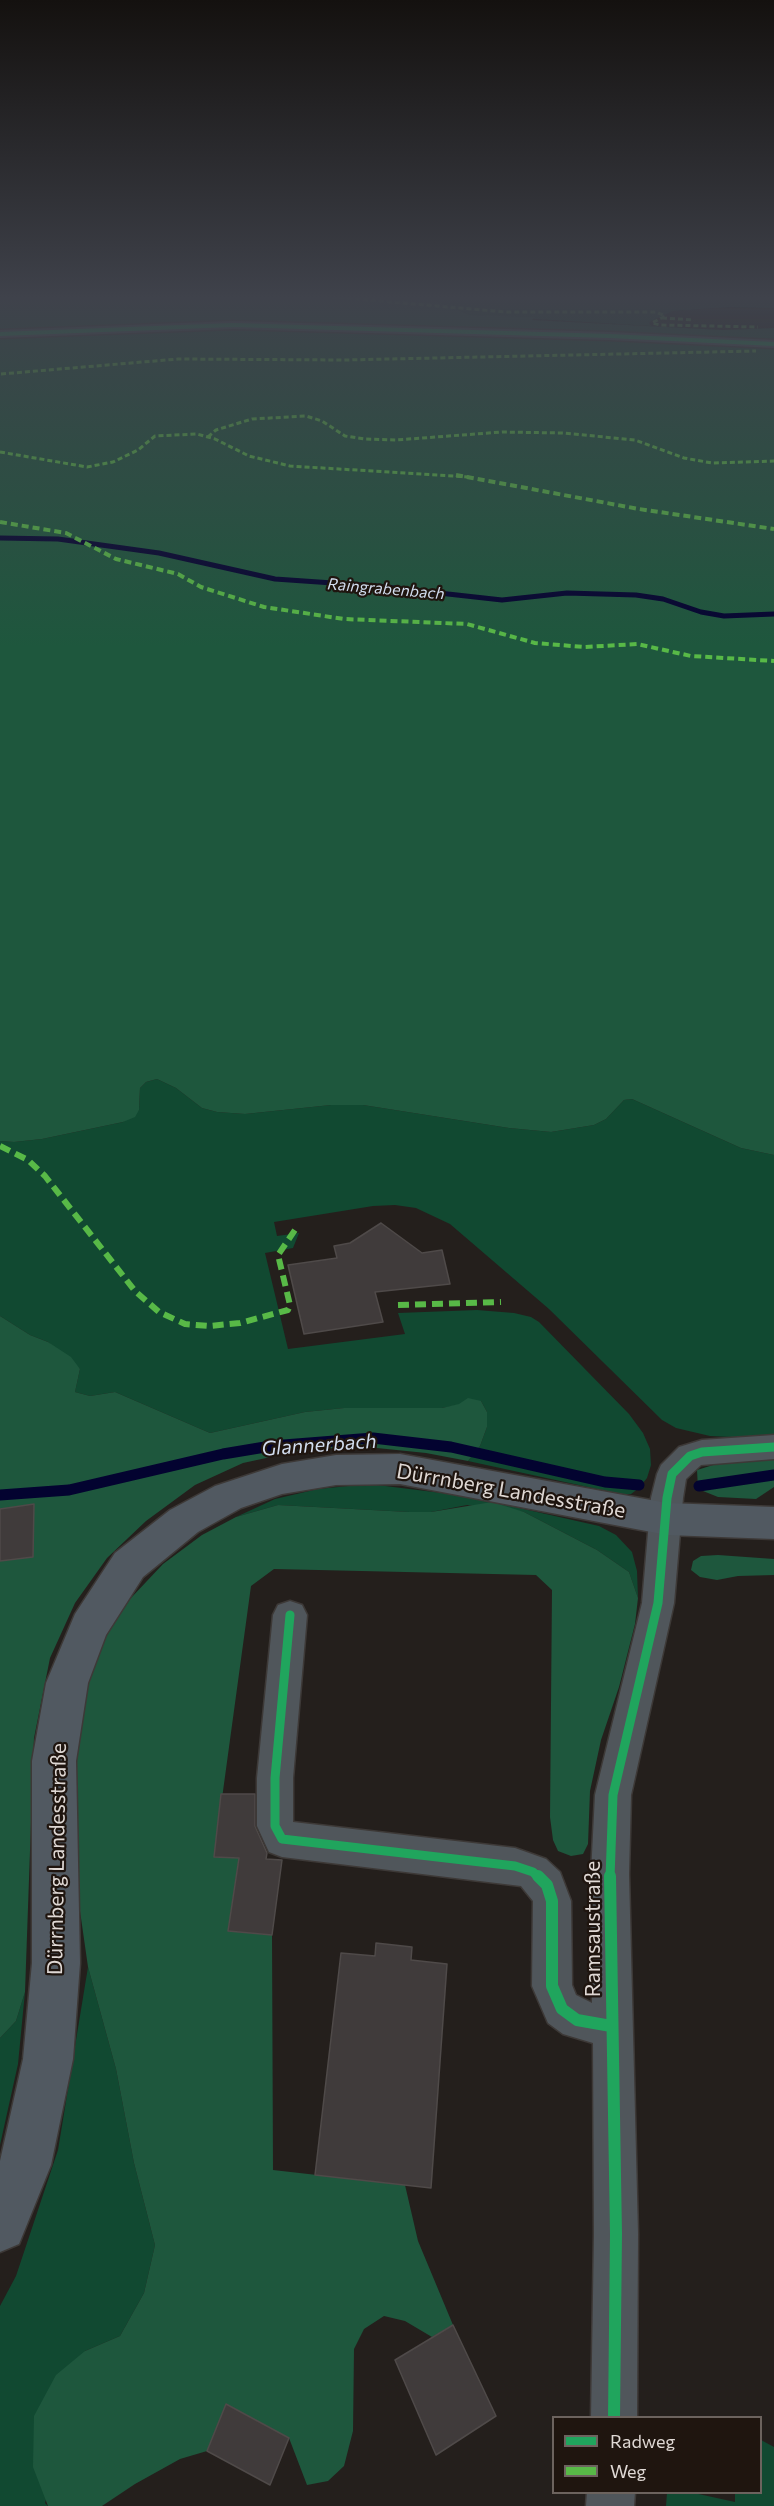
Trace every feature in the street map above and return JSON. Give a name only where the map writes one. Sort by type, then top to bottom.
[{"type":"street","name":"Ramsaustraße","points":[[614,2416],[616,2234],[610,1874],[614,1795],[658,1603],[672,1474],[690,1456],[717,1449],[774,1447]]},
{"type":"street","name":"Dürrnberg Landesstraße","points":[[0,2225],[25,2165],[48,2059],[56,1963],[54,1761],[68,1683],[89,1627],[129,1565],[184,1521],[228,1497],[282,1479],[336,1470],[400,1469],[667,1519],[774,1523]]},
{"type":"street","points":[[290,1615],[275,1778],[275,1826],[282,1839],[514,1866],[533,1872],[547,1885],[552,1901],[552,1986],[562,2009],[577,2020],[611,2025]]},
{"type":"green space","points":[[0,413],[774,413],[774,1155],[741,1148],[632,1099],[624,1100],[606,1119],[594,1125],[551,1132],[509,1128],[363,1105],[331,1105],[245,1114],[217,1112],[202,1108],[176,1088],[157,1079],[146,1082],[140,1088],[139,1110],[135,1117],[123,1122],[42,1139],[0,1141]]},
{"type":"green space","points":[[157,1079],[176,1088],[202,1108],[217,1112],[245,1114],[331,1105],[363,1105],[509,1128],[551,1132],[594,1125],[606,1119],[624,1100],[632,1099],[741,1148],[774,1155],[774,1439],[710,1436],[676,1428],[662,1420],[549,1309],[450,1224],[416,1208],[395,1205],[373,1206],[274,1222],[277,1236],[299,1233],[293,1248],[265,1253],[288,1349],[405,1334],[398,1313],[477,1310],[531,1317],[539,1322],[629,1414],[643,1433],[650,1449],[651,1465],[647,1478],[639,1488],[631,1494],[620,1494],[468,1461],[480,1446],[487,1427],[487,1412],[481,1401],[442,1408],[344,1408],[305,1412],[210,1433],[115,1392],[90,1396],[75,1392],[80,1369],[48,1342],[30,1335],[0,1316],[0,1141],[42,1139],[123,1122],[139,1110],[140,1088],[146,1082]]},
{"type":"green space","points":[[0,1316],[71,1357],[80,1369],[75,1392],[90,1396],[115,1392],[210,1433],[305,1412],[344,1408],[442,1408],[459,1404],[468,1398],[481,1401],[487,1412],[487,1427],[480,1446],[468,1461],[426,1453],[367,1447],[308,1449],[243,1463],[195,1485],[146,1521],[107,1558],[75,1603],[50,1658],[34,1738],[25,1992],[16,2021],[0,2038]]},
{"type":"green space","points":[[774,1458],[774,1487],[756,1499],[718,1497],[698,1489],[697,1470],[726,1461]]},
{"type":"green space","points":[[369,1484],[466,1496],[599,1526],[616,1535],[632,1552],[637,1571],[638,1598],[629,1572],[597,1550],[524,1512],[467,1505],[431,1512],[409,1512],[278,1505],[236,1517],[275,1499],[318,1489]]},
{"type":"green space","points":[[492,1502],[524,1512],[597,1550],[629,1572],[638,1598],[635,1624],[619,1687],[601,1740],[590,1791],[588,1844],[583,1854],[571,1856],[558,1851],[553,1840],[550,1817],[552,1590],[536,1575],[274,1569],[251,1586],[214,1857],[239,1858],[228,1931],[272,1935],[273,2170],[405,2185],[418,2241],[453,2325],[432,2337],[405,2321],[384,2316],[364,2329],[354,2349],[353,2431],[344,2466],[328,2481],[307,2485],[289,2438],[226,2404],[207,2451],[180,2459],[135,2484],[102,2506],[48,2506],[33,2467],[34,2416],[56,2375],[85,2351],[120,2336],[144,2293],[155,2245],[134,2163],[116,2069],[88,1967],[72,1855],[75,1770],[84,1695],[101,1642],[130,1599],[163,1564],[202,1535],[236,1517],[278,1505],[431,1512]]},
{"type":"green space","points":[[701,1556],[774,1559],[774,1575],[738,1576],[717,1580],[700,1577],[691,1570],[693,1561]]},
{"type":"green space","points":[[88,1967],[116,2069],[134,2163],[155,2245],[144,2293],[120,2336],[85,2351],[45,2503],[48,2506],[0,2506],[0,2306],[16,2276],[58,2150]]},
{"type":"green space","points":[[25,1992],[18,2064],[0,2145],[0,2038],[16,2021]]},
{"type":"green space","points":[[762,2441],[774,2447],[774,2506],[666,2506],[667,2494],[699,2494],[735,2502],[735,2494],[762,2494]]},
{"type":"building","points":[[381,1223],[422,1253],[442,1250],[450,1284],[375,1292],[383,1322],[304,1334],[288,1265],[337,1258],[334,1246],[350,1243]]},
{"type":"building","points":[[34,1504],[33,1557],[0,1561],[0,1509]]},
{"type":"building","points":[[221,1794],[255,1794],[255,1826],[267,1853],[266,1859],[282,1860],[272,1935],[228,1931],[239,1858],[214,1857]]},
{"type":"building","points":[[376,1943],[412,1947],[411,1960],[447,1964],[431,2188],[315,2175],[341,1953],[375,1956]]},
{"type":"building","points":[[453,2325],[496,2416],[436,2455],[395,2360]]},
{"type":"building","points":[[226,2404],[289,2438],[270,2485],[207,2451]]},
{"type":"waterway","name":"Raingrabenbach","points":[[0,538],[58,539],[159,553],[275,579],[376,586],[502,600],[567,593],[636,595],[663,599],[701,612],[724,616],[774,614]]},
{"type":"waterway","name":"Glannerbach","points":[[0,1495],[69,1490],[223,1454],[271,1446],[373,1438],[451,1447],[605,1482],[639,1485]]},
{"type":"waterway","name":"Glannerbach","points":[[699,1486],[774,1475]]},
{"type":"marked path","points":[[208,437],[216,430],[252,419],[306,416],[322,421],[345,436],[365,439],[396,440],[502,432],[563,433],[635,440],[684,458],[712,463],[745,464],[774,461]]},
{"type":"marked path","points":[[0,452],[87,467],[113,462],[138,450],[155,436],[197,434],[215,439],[249,456],[290,466],[433,473],[480,478],[639,509],[774,529]]},
{"type":"marked path","points":[[0,522],[66,533],[116,559],[178,574],[201,587],[264,607],[344,619],[467,624],[535,643],[584,647],[637,644],[691,656],[774,661]]},
{"type":"marked path","points":[[0,1146],[28,1160],[45,1176],[135,1291],[159,1312],[185,1324],[209,1326],[240,1323],[288,1310],[290,1305],[278,1255],[297,1227]]},
{"type":"marked path","points":[[398,1305],[501,1302]]},
{"type":"cycle path","points":[[614,2416],[616,2234],[610,1874],[613,1795],[658,1603],[667,1498],[672,1474],[690,1456],[702,1452],[774,1447]]},
{"type":"cycle path","points":[[290,1615],[275,1778],[275,1826],[282,1839],[515,1866],[533,1872],[547,1885],[552,1901],[552,1986],[562,2009],[577,2020],[611,2026]]}]
